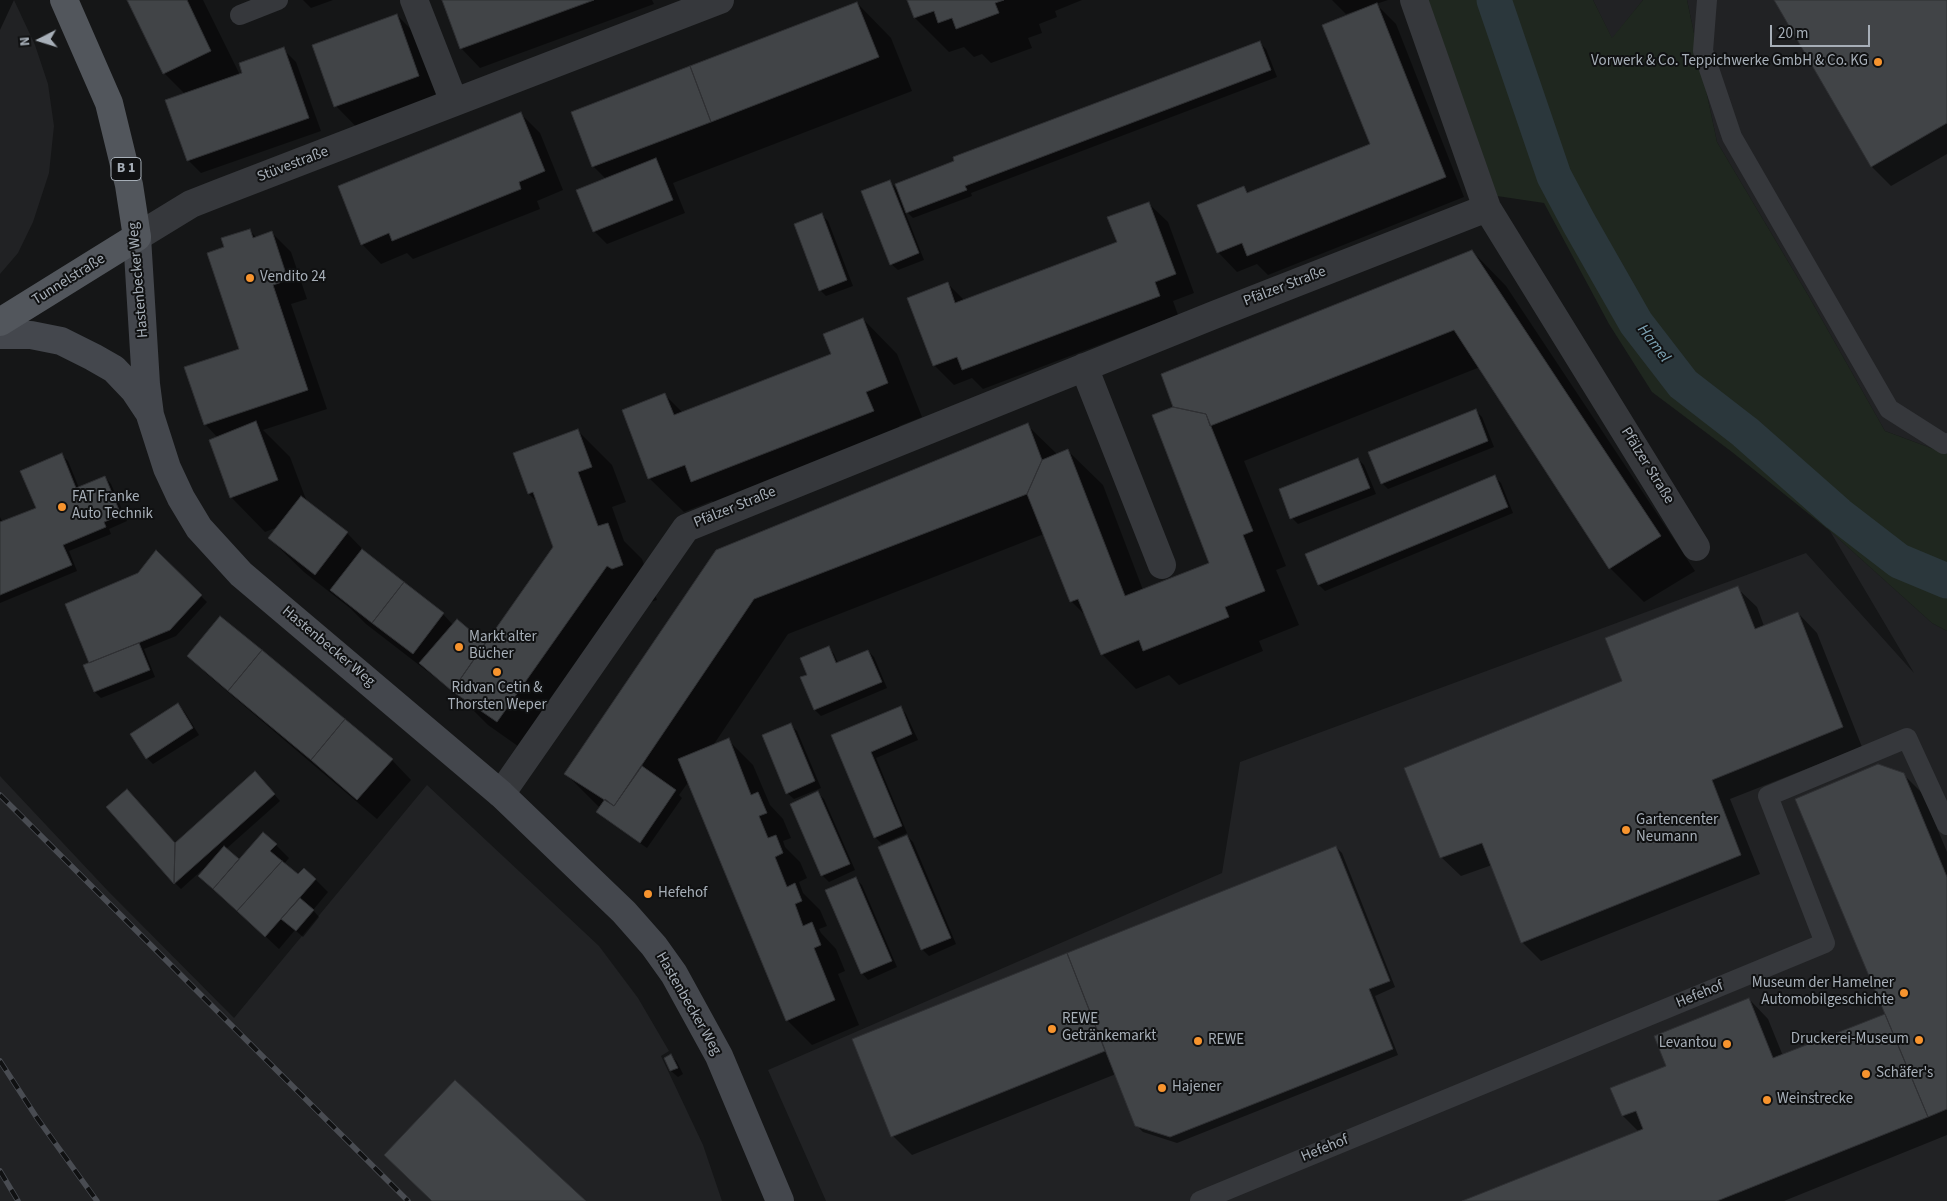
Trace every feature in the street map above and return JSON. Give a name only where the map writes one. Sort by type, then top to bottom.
[{"type":"main road","name":"Hastenbecker Weg","points":[[64,0],[109,103],[127,176],[137,237],[146,384],[150,415],[167,468],[180,498],[199,528],[241,574],[501,794],[624,912],[654,946],[674,974],[719,1056],[780,1201]]},
{"type":"main road","name":"Tunnelstraße","points":[[0,322],[137,237]]},
{"type":"main road","points":[[0,335],[31,335],[61,341],[93,357],[114,369],[128,383],[150,415]]},
{"type":"street","points":[[414,0],[454,102]]},
{"type":"street","name":"Stüvestraße","points":[[137,237],[200,200],[454,102],[665,10],[720,0]]},
{"type":"street","name":"Pfälzer Straße","points":[[1414,0],[1487,208],[1696,547]]},
{"type":"street","name":"Pfälzer Straße","points":[[501,794],[686,528],[1084,367],[1487,208]]},
{"type":"street","points":[[1084,367],[1162,565]]},
{"type":"lane","points":[[240,15],[278,0]]},
{"type":"lane","points":[[1707,0],[1703,50],[1732,137],[1889,408],[1944,444],[1947,443]]},
{"type":"lane","name":"Hefehof","points":[[1200,1201],[1825,943],[1768,796],[1907,738],[1947,825]]},
{"type":"shaded area","points":[[0,0],[14,0],[35,45],[48,84],[54,126],[49,173],[33,222],[18,253],[0,274]]},
{"type":"shaded area","points":[[1420,0],[1593,0],[1612,38],[1643,0],[1687,0],[1717,142],[1808,295],[1885,431],[1947,454],[1947,631],[1932,623],[1830,531],[1732,452],[1652,392],[1609,324],[1544,203],[1497,196]]},
{"type":"shaded area","points":[[1593,0],[1643,0],[1612,39]]},
{"type":"shaded area","points":[[1687,0],[1947,0],[1947,454],[1885,431],[1808,295],[1717,142]]},
{"type":"shaded area","points":[[1830,531],[1932,623],[1947,631],[1947,1201],[826,1201],[768,1070],[1222,873],[1240,762],[1806,553],[1914,673]]},
{"type":"shaded area","points":[[0,776],[108,891],[234,1018],[427,785],[599,946],[638,998],[669,1051],[661,1056],[703,1145],[722,1201],[0,1201]]},
{"type":"building","points":[[127,0],[187,0],[211,51],[163,74]]},
{"type":"building","points":[[442,0],[594,0],[460,49]]},
{"type":"building","points":[[907,0],[1004,0],[995,3],[999,13],[956,29],[952,18],[938,23],[934,11],[914,18]]},
{"type":"building","name":"Vorwerk & Co. Teppichwerke GmbH & Co. KG","points":[[1774,0],[1947,0],[1947,123],[1871,167]]},
{"type":"building","points":[[857,2],[879,57],[711,122],[690,66]]},
{"type":"building","points":[[1377,3],[1446,177],[1247,256],[1242,243],[1217,253],[1197,205],[1244,186],[1247,193],[1370,144],[1322,25]]},
{"type":"building","points":[[397,14],[419,76],[334,107],[312,45]]},
{"type":"building","points":[[1260,41],[1271,70],[965,186],[967,190],[906,213],[895,184],[954,161],[953,157]]},
{"type":"building","points":[[284,47],[309,118],[187,161],[165,100],[242,73],[239,63]]},
{"type":"building","points":[[690,66],[711,122],[592,167],[571,112]]},
{"type":"building","points":[[521,112],[545,171],[519,182],[521,189],[392,241],[389,233],[361,245],[338,186]]},
{"type":"building","points":[[656,158],[673,200],[593,232],[576,190]]},
{"type":"building","points":[[890,180],[919,253],[890,265],[861,191]]},
{"type":"building","points":[[1149,202],[1176,274],[1155,282],[1160,296],[962,370],[957,357],[933,366],[907,298],[948,282],[955,303],[1117,242],[1107,217]]},
{"type":"building","points":[[822,213],[847,280],[819,291],[794,224]]},
{"type":"building","points":[[250,229],[253,238],[272,231],[288,280],[273,285],[308,390],[204,425],[184,367],[239,349],[207,253],[224,247],[221,238]]},
{"type":"building","points":[[1472,250],[1661,536],[1609,569],[1454,330],[1210,426],[1206,414],[1173,407],[1161,374]]},
{"type":"building","points":[[863,318],[888,383],[866,392],[874,411],[691,482],[685,465],[648,479],[622,410],[665,393],[674,415],[831,354],[823,334]]},
{"type":"building","points":[[1173,407],[1206,414],[1253,531],[1243,535],[1265,591],[1225,607],[1229,617],[1143,651],[1139,640],[1101,655],[1078,599],[1070,602],[1027,494],[1042,460],[1068,449],[1125,596],[1209,563],[1152,415]]},
{"type":"building","points":[[1476,409],[1488,441],[1381,484],[1368,452]]},
{"type":"building","points":[[256,421],[278,480],[230,498],[209,440]]},
{"type":"building","points":[[1028,423],[1042,460],[1027,494],[754,599],[614,806],[564,774],[716,550]]},
{"type":"building","points":[[578,429],[592,467],[578,472],[598,526],[608,523],[623,565],[612,569],[607,566],[497,722],[452,691],[553,547],[533,492],[528,494],[513,453]]},
{"type":"building","points":[[62,453],[76,488],[105,476],[121,515],[104,522],[106,527],[63,545],[72,565],[0,595],[0,522],[36,508],[20,471]]},
{"type":"building","points":[[1358,458],[1370,488],[1290,519],[1279,489]]},
{"type":"building","points":[[1495,475],[1508,507],[1318,585],[1305,554]]},
{"type":"building","points":[[301,496],[348,532],[315,575],[268,538]]},
{"type":"building","points":[[362,549],[404,582],[372,623],[330,590]]},
{"type":"building","points":[[156,550],[202,595],[170,630],[89,663],[65,604],[138,573]]},
{"type":"building","points":[[404,582],[444,613],[413,654],[372,623]]},
{"type":"building","points":[[1738,586],[1755,629],[1798,612],[1843,727],[1712,780],[1741,855],[1521,943],[1482,843],[1440,858],[1404,768],[1622,681],[1605,638]]},
{"type":"building","points":[[220,616],[262,650],[228,691],[187,656]]},
{"type":"building","points":[[457,619],[485,643],[452,691],[419,663]]},
{"type":"building","points":[[139,643],[150,670],[94,692],[83,665]]},
{"type":"building","points":[[829,646],[836,663],[868,650],[882,682],[814,710],[800,677],[807,675],[800,658]]},
{"type":"building","points":[[262,650],[345,719],[311,760],[228,691]]},
{"type":"building","points":[[178,703],[193,728],[146,759],[130,734]]},
{"type":"building","points":[[901,706],[912,734],[871,752],[902,826],[874,838],[831,735]]},
{"type":"building","points":[[345,719],[393,759],[357,800],[311,760]]},
{"type":"building","points":[[791,723],[815,781],[786,794],[762,735]]},
{"type":"building","points":[[729,738],[751,795],[758,792],[767,813],[759,816],[768,838],[776,835],[783,853],[775,857],[787,887],[795,883],[802,901],[795,904],[803,926],[812,922],[821,945],[814,948],[835,1000],[786,1021],[678,759]]},
{"type":"building","points":[[1878,764],[1904,773],[1947,877],[1947,1109],[1928,1117],[1795,799]]},
{"type":"building","points":[[642,766],[676,790],[640,843],[596,812],[605,799],[614,806]]},
{"type":"building","points":[[255,771],[275,794],[174,884],[175,843]]},
{"type":"building","points":[[127,789],[175,843],[174,884],[106,807]]},
{"type":"building","points":[[818,791],[850,864],[821,876],[790,804]]},
{"type":"building","points":[[263,832],[277,844],[270,851],[282,861],[237,911],[213,889]]},
{"type":"building","points":[[907,835],[951,938],[921,950],[878,847]]},
{"type":"building","points":[[224,846],[239,859],[213,889],[198,876]]},
{"type":"building","points":[[1336,846],[1390,981],[1369,989],[1393,1049],[1170,1137],[1135,1126],[1067,953]]},
{"type":"building","points":[[282,861],[298,874],[304,868],[316,879],[265,937],[237,911]]},
{"type":"building","points":[[856,877],[892,961],[861,974],[825,890]]},
{"type":"building","points":[[300,898],[314,910],[296,931],[281,919]]},
{"type":"building","points":[[1067,953],[1105,1051],[891,1137],[852,1039]]},
{"type":"building","points":[[1749,998],[1773,1058],[1885,1014],[1928,1117],[1717,1201],[1462,1201],[1643,1129],[1636,1111],[1622,1116],[1610,1088],[1666,1066],[1654,1036]]},
{"type":"building","points":[[671,1054],[678,1068],[670,1071],[664,1058]]},
{"type":"building","points":[[455,1080],[586,1201],[432,1201],[384,1155]]},
{"type":"waterway","name":"Hamel","points":[[1494,0],[1554,176],[1636,323],[1683,384],[1745,432],[1838,514],[1899,561],[1947,581]]},
{"type":"railway","points":[[0,795],[408,1201]]},
{"type":"railway","points":[[0,1061],[37,1118],[97,1201]]},
{"type":"railway","points":[[0,1171],[18,1201]]},
{"type":"place","name":"Vorwerk & Co. Teppichwerke GmbH & Co. KG","points":[[1878,62]]},
{"type":"place","name":"Vendito 24","points":[[250,278]]},
{"type":"place","name":"FAT Franke Auto Technik","points":[[62,507]]},
{"type":"place","name":"Markt alter Bücher","points":[[459,647]]},
{"type":"place","name":"Ridvan Cetin & Thorsten Weper","points":[[497,672]]},
{"type":"place","name":"Gartencenter Neumann","points":[[1626,830]]},
{"type":"place","name":"Hefehof","points":[[648,894]]},
{"type":"place","name":"Museum der Hamelner Automobilgeschichte","points":[[1904,993]]},
{"type":"place","name":"REWE Getränkemarkt","points":[[1052,1029]]},
{"type":"place","name":"Druckerei-Museum","points":[[1919,1040]]},
{"type":"place","name":"REWE","points":[[1198,1041]]},
{"type":"place","name":"Levantou","points":[[1727,1044]]},
{"type":"place","name":"Schäfer's","points":[[1866,1074]]},
{"type":"place","name":"Hajener","points":[[1162,1088]]},
{"type":"place","name":"Weinstrecke","points":[[1767,1100]]}]
